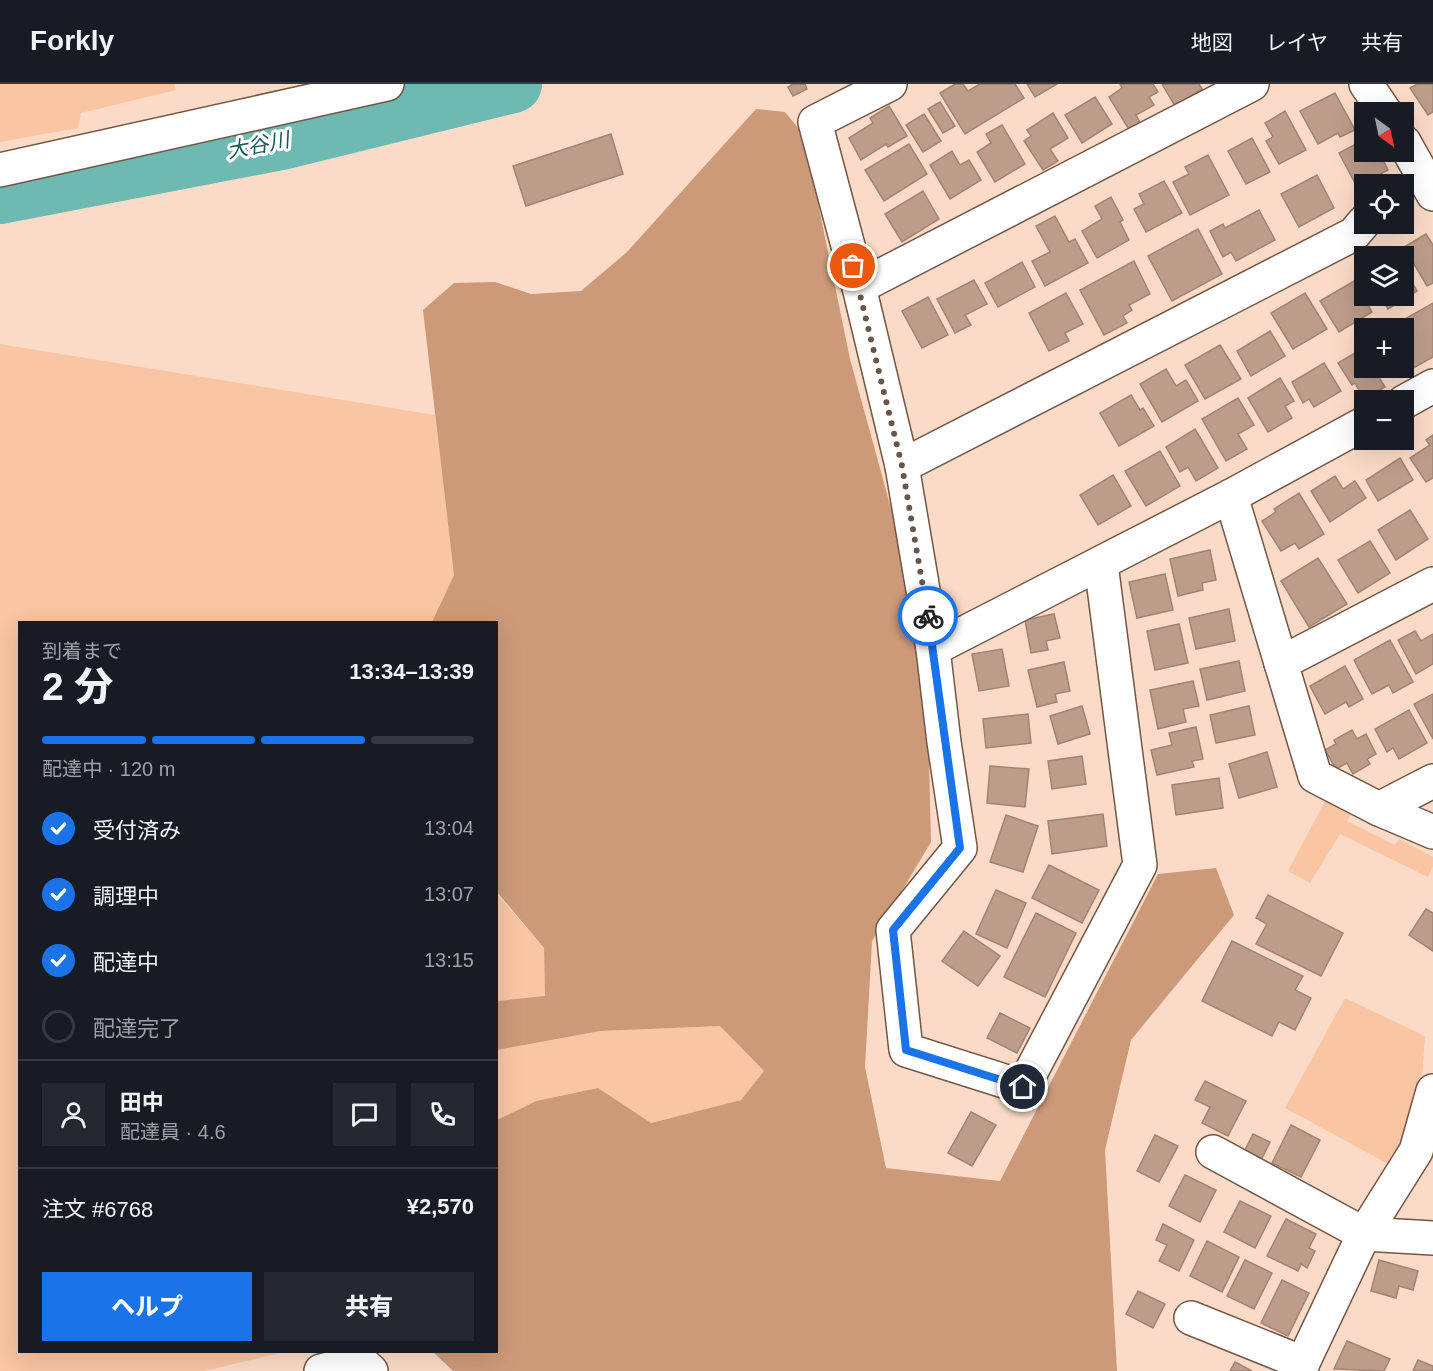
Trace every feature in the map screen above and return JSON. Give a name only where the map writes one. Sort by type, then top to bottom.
[{"type":"street","points":[[0,170],[387,84]]},
{"type":"street","points":[[890,84],[815,122],[859,287],[902,466],[933,649],[960,848],[893,930],[906,1050],[1023,1087],[1140,865],[1101,564]]},
{"type":"street","points":[[859,287],[1252,84]]},
{"type":"street","points":[[1366,84],[1378,102]]},
{"type":"street","points":[[1414,160],[1433,195]]},
{"type":"street","points":[[902,466],[1354,234]]},
{"type":"street","points":[[1414,396],[1433,386]]},
{"type":"street","points":[[933,649],[1101,564],[1354,429]]},
{"type":"street","points":[[1231,496],[1315,776],[1379,809],[1433,832]]},
{"type":"street","points":[[1281,663],[1433,584]]},
{"type":"street","points":[[1379,809],[1433,780]]},
{"type":"street","points":[[1191,1318],[1301,1367],[1364,1234],[1416,1151],[1433,1091]]},
{"type":"street","points":[[1213,1152],[1364,1234],[1433,1238]]},
{"type":"street","points":[[321,1371],[360,1361],[371,1371]]},
{"type":"shaded area","points":[[0,84],[174,84],[176,90],[81,113],[78,128],[0,142]]},
{"type":"shaded area","points":[[756,109],[785,112],[804,135],[850,359],[926,636],[931,842],[872,941],[865,1067],[886,1168],[1000,1181],[1158,874],[1216,868],[1234,915],[1131,1040],[1105,1150],[1117,1371],[453,1371],[434,1353],[498,1353],[498,1120],[536,1101],[598,1088],[651,1123],[741,1100],[764,1071],[720,1026],[600,1031],[498,1050],[498,1001],[545,996],[544,948],[498,893],[498,621],[432,621],[454,575],[423,310],[454,283],[495,282],[531,294],[581,291],[627,252]]},
{"type":"shaded area","points":[[0,344],[435,415],[454,575],[432,621],[18,621],[18,1353],[280,1353],[204,1371],[0,1371]]},
{"type":"shaded area","points":[[1325,801],[1351,814],[1347,821],[1395,845],[1399,839],[1433,857],[1433,866],[1428,877],[1340,834],[1310,883],[1288,871]]},
{"type":"shaded area","points":[[498,895],[544,948],[545,997],[498,1001]]},
{"type":"shaded area","points":[[1345,998],[1425,1036],[1422,1080],[1394,1167],[1285,1108]]},
{"type":"shaded area","points":[[720,1026],[764,1071],[741,1100],[650,1123],[598,1088],[536,1101],[498,1120],[498,1050],[600,1031]]},
{"type":"building","points":[[793,84],[805,84],[807,89],[793,96],[788,87]]},
{"type":"building","points":[[955,84],[963,84],[968,91],[980,84],[1015,84],[1024,98],[965,134],[940,93]]},
{"type":"building","points":[[1027,84],[1057,84],[1035,97]]},
{"type":"building","points":[[1120,84],[1153,84],[1158,92],[1149,97],[1154,105],[1136,115],[1144,129],[1133,136],[1109,97],[1122,88]]},
{"type":"building","points":[[1162,84],[1199,84],[1202,89],[1175,106]]},
{"type":"building","points":[[1417,84],[1433,84],[1433,112],[1428,115],[1410,88]]},
{"type":"building","points":[[1335,93],[1354,130],[1340,137],[1338,133],[1318,144],[1300,111]]},
{"type":"building","points":[[1095,97],[1112,124],[1082,143],[1065,115]]},
{"type":"building","points":[[940,102],[955,126],[943,133],[928,109]]},
{"type":"building","points":[[889,106],[907,136],[888,147],[886,144],[861,160],[849,138],[873,123],[870,118]]},
{"type":"building","points":[[1285,111],[1306,150],[1279,164],[1266,141],[1273,137],[1265,123]]},
{"type":"building","points":[[1053,113],[1068,138],[1050,149],[1058,161],[1043,170],[1024,141],[1031,136],[1027,130]]},
{"type":"building","points":[[924,114],[941,141],[923,152],[906,125]]},
{"type":"building","points":[[1002,125],[1025,164],[995,182],[977,152],[991,143],[986,134]]},
{"type":"building","points":[[611,134],[623,174],[526,206],[513,166]]},
{"type":"building","points":[[1252,138],[1270,172],[1246,184],[1228,151]]},
{"type":"building","points":[[909,144],[927,174],[884,201],[865,170]]},
{"type":"building","points":[[1354,145],[1354,162],[1384,162],[1388,170],[1381,174],[1354,174],[1354,181],[1339,153]]},
{"type":"building","points":[[952,151],[960,165],[969,160],[981,180],[950,199],[930,165]]},
{"type":"building","points":[[1208,155],[1229,195],[1190,215],[1173,182],[1189,174],[1185,167]]},
{"type":"building","points":[[1317,175],[1334,208],[1299,227],[1281,194]]},
{"type":"building","points":[[1164,181],[1182,213],[1146,232],[1134,209],[1144,204],[1139,194]]},
{"type":"building","points":[[923,191],[939,219],[902,242],[885,214]]},
{"type":"building","points":[[1111,197],[1123,220],[1120,222],[1129,240],[1097,258],[1082,231],[1102,219],[1095,206]]},
{"type":"building","points":[[1259,210],[1275,240],[1236,261],[1231,252],[1223,257],[1210,231],[1223,224],[1225,228]]},
{"type":"building","points":[[1055,216],[1069,242],[1075,239],[1088,263],[1045,286],[1032,261],[1050,252],[1036,226]]},
{"type":"building","points":[[1198,229],[1222,274],[1172,301],[1148,256]]},
{"type":"building","points":[[1426,234],[1433,245],[1433,283],[1427,286],[1414,264],[1414,246],[1406,246]]},
{"type":"building","points":[[1134,261],[1150,294],[1129,305],[1132,310],[1123,316],[1127,323],[1104,335],[1080,290]]},
{"type":"building","points":[[1022,262],[1035,287],[998,307],[985,283]]},
{"type":"building","points":[[974,280],[987,304],[965,315],[971,325],[955,333],[937,299]]},
{"type":"building","points":[[1354,281],[1354,306],[1369,306],[1372,312],[1362,318],[1354,318],[1354,323],[1339,332],[1320,301]]},
{"type":"building","points":[[1066,293],[1083,324],[1065,333],[1069,341],[1049,351],[1029,313]]},
{"type":"building","points":[[1305,293],[1327,329],[1293,349],[1271,313]]},
{"type":"building","points":[[928,297],[948,335],[922,348],[902,311]]},
{"type":"building","points":[[1433,303],[1433,357],[1414,368],[1414,318],[1407,318]]},
{"type":"building","points":[[1270,331],[1285,356],[1251,376],[1237,351]]},
{"type":"building","points":[[1220,345],[1241,379],[1205,399],[1185,365]]},
{"type":"building","points":[[1354,354],[1354,378],[1379,378],[1385,387],[1380,390],[1359,390],[1355,383],[1352,385],[1338,363]]},
{"type":"building","points":[[1324,363],[1341,391],[1314,407],[1309,399],[1303,403],[1292,382]]},
{"type":"building","points":[[1166,369],[1176,386],[1186,380],[1198,401],[1162,422],[1140,384]]},
{"type":"building","points":[[1280,378],[1294,401],[1285,406],[1292,418],[1268,432],[1248,398]]},
{"type":"building","points":[[1131,395],[1140,410],[1143,408],[1154,426],[1119,446],[1100,413]]},
{"type":"building","points":[[1238,398],[1254,425],[1238,434],[1247,449],[1226,461],[1202,419]]},
{"type":"building","points":[[1195,429],[1218,468],[1196,481],[1188,467],[1180,472],[1166,447]]},
{"type":"building","points":[[1433,435],[1433,478],[1426,482],[1410,458],[1430,445],[1426,440]]},
{"type":"building","points":[[1160,451],[1180,486],[1146,506],[1125,471]]},
{"type":"building","points":[[1400,458],[1413,480],[1378,501],[1366,480]]},
{"type":"building","points":[[1113,475],[1131,506],[1098,525],[1080,495]]},
{"type":"building","points":[[1335,476],[1343,489],[1355,481],[1366,498],[1330,522],[1311,491]]},
{"type":"building","points":[[1299,493],[1324,534],[1299,549],[1295,543],[1281,551],[1262,521],[1276,512],[1274,509]]},
{"type":"building","points":[[1410,510],[1428,539],[1396,560],[1378,530]]},
{"type":"building","points":[[1370,541],[1390,573],[1358,593],[1338,560]]},
{"type":"building","points":[[1210,550],[1216,580],[1202,583],[1203,590],[1178,596],[1170,559]]},
{"type":"building","points":[[1318,558],[1347,604],[1309,627],[1281,581]]},
{"type":"building","points":[[1165,574],[1173,610],[1137,618],[1129,582]]},
{"type":"building","points":[[1229,609],[1235,641],[1196,649],[1189,618]]},
{"type":"building","points":[[1054,614],[1060,638],[1046,641],[1048,650],[1031,653],[1025,620]]},
{"type":"building","points":[[1179,624],[1188,663],[1155,670],[1147,631]]},
{"type":"building","points":[[1415,631],[1421,641],[1433,634],[1433,664],[1416,674],[1398,640]]},
{"type":"building","points":[[1390,640],[1413,682],[1393,693],[1389,685],[1372,694],[1354,660]]},
{"type":"building","points":[[1002,649],[1009,686],[979,691],[972,654]]},
{"type":"building","points":[[1239,661],[1245,691],[1207,700],[1200,669]]},
{"type":"building","points":[[1064,662],[1070,691],[1055,694],[1057,702],[1037,707],[1028,670]]},
{"type":"building","points":[[1345,666],[1363,699],[1349,707],[1346,702],[1325,714],[1310,686]]},
{"type":"building","points":[[1193,681],[1199,706],[1183,709],[1186,722],[1158,729],[1150,690]]},
{"type":"building","points":[[1433,694],[1433,739],[1414,704]]},
{"type":"building","points":[[1082,706],[1090,734],[1058,744],[1050,716]]},
{"type":"building","points":[[1249,706],[1255,735],[1216,743],[1210,715]]},
{"type":"building","points":[[1409,710],[1427,743],[1399,759],[1393,748],[1387,752],[1375,729]]},
{"type":"building","points":[[1028,714],[1031,743],[986,748],[983,719]]},
{"type":"building","points":[[1196,727],[1203,759],[1192,761],[1194,767],[1157,775],[1151,750],[1172,745],[1169,733]]},
{"type":"building","points":[[1352,730],[1357,739],[1366,734],[1376,754],[1367,759],[1370,764],[1353,774],[1347,763],[1336,769],[1325,750],[1336,744],[1334,740]]},
{"type":"building","points":[[1267,752],[1277,787],[1239,798],[1229,764]]},
{"type":"building","points":[[1082,756],[1086,784],[1052,789],[1048,761]]},
{"type":"building","points":[[990,766],[1029,769],[1025,807],[987,803]]},
{"type":"building","points":[[1219,778],[1223,808],[1176,815],[1172,785]]},
{"type":"building","points":[[1103,814],[1107,846],[1052,854],[1048,821]]},
{"type":"building","points":[[1006,815],[1038,826],[1023,872],[990,862]]},
{"type":"building","points":[[1049,865],[1099,890],[1082,923],[1032,898]]},
{"type":"building","points":[[996,890],[1026,903],[1007,948],[976,934]]},
{"type":"building","points":[[1268,895],[1343,933],[1321,976],[1256,944],[1267,924],[1256,918]]},
{"type":"building","points":[[1426,909],[1433,913],[1433,951],[1409,935]]},
{"type":"building","points":[[1036,913],[1076,933],[1045,997],[1004,977]]},
{"type":"building","points":[[964,931],[1000,956],[978,986],[942,961]]},
{"type":"building","points":[[1232,941],[1303,976],[1295,990],[1311,998],[1295,1030],[1279,1022],[1272,1036],[1202,1001]]},
{"type":"building","points":[[1000,1013],[1030,1028],[1017,1053],[987,1038]]},
{"type":"building","points":[[1205,1081],[1246,1101],[1228,1136],[1202,1123],[1210,1107],[1195,1100]]},
{"type":"building","points":[[971,1112],[996,1125],[972,1166],[948,1153]]},
{"type":"building","points":[[1291,1125],[1320,1140],[1301,1177],[1272,1163]]},
{"type":"building","points":[[1253,1134],[1270,1142],[1261,1160],[1244,1152]]},
{"type":"building","points":[[1155,1135],[1178,1146],[1159,1182],[1137,1171]]},
{"type":"building","points":[[1185,1175],[1216,1190],[1200,1222],[1169,1206]]},
{"type":"building","points":[[1240,1201],[1271,1216],[1255,1248],[1224,1232]]},
{"type":"building","points":[[1286,1219],[1316,1234],[1309,1248],[1315,1251],[1307,1268],[1301,1264],[1298,1271],[1267,1256]]},
{"type":"building","points":[[1163,1224],[1194,1240],[1179,1271],[1159,1261],[1167,1245],[1156,1240]]},
{"type":"building","points":[[1207,1241],[1239,1257],[1222,1292],[1190,1276]]},
{"type":"building","points":[[1245,1260],[1272,1273],[1254,1309],[1227,1296]]},
{"type":"building","points":[[1379,1260],[1418,1271],[1413,1290],[1399,1286],[1396,1298],[1371,1291]]},
{"type":"building","points":[[1282,1280],[1309,1293],[1288,1336],[1261,1323]]},
{"type":"building","points":[[1138,1291],[1165,1304],[1153,1328],[1126,1314]]},
{"type":"building","points":[[1347,1341],[1390,1359],[1384,1371],[1334,1369]]},
{"type":"building","points":[[1418,1360],[1433,1366],[1433,1371],[1413,1371]]},
{"type":"building","points":[[1235,1362],[1252,1371],[1230,1371]]},
{"type":"waterway","name":"大谷川","points":[[0,195],[281,141],[513,84]]},
{"type":"way so far","points":[[853,266],[902,466],[928,616]]},
{"type":"route","points":[[928,616],[960,848],[893,930],[906,1050],[1023,1087]]}]
